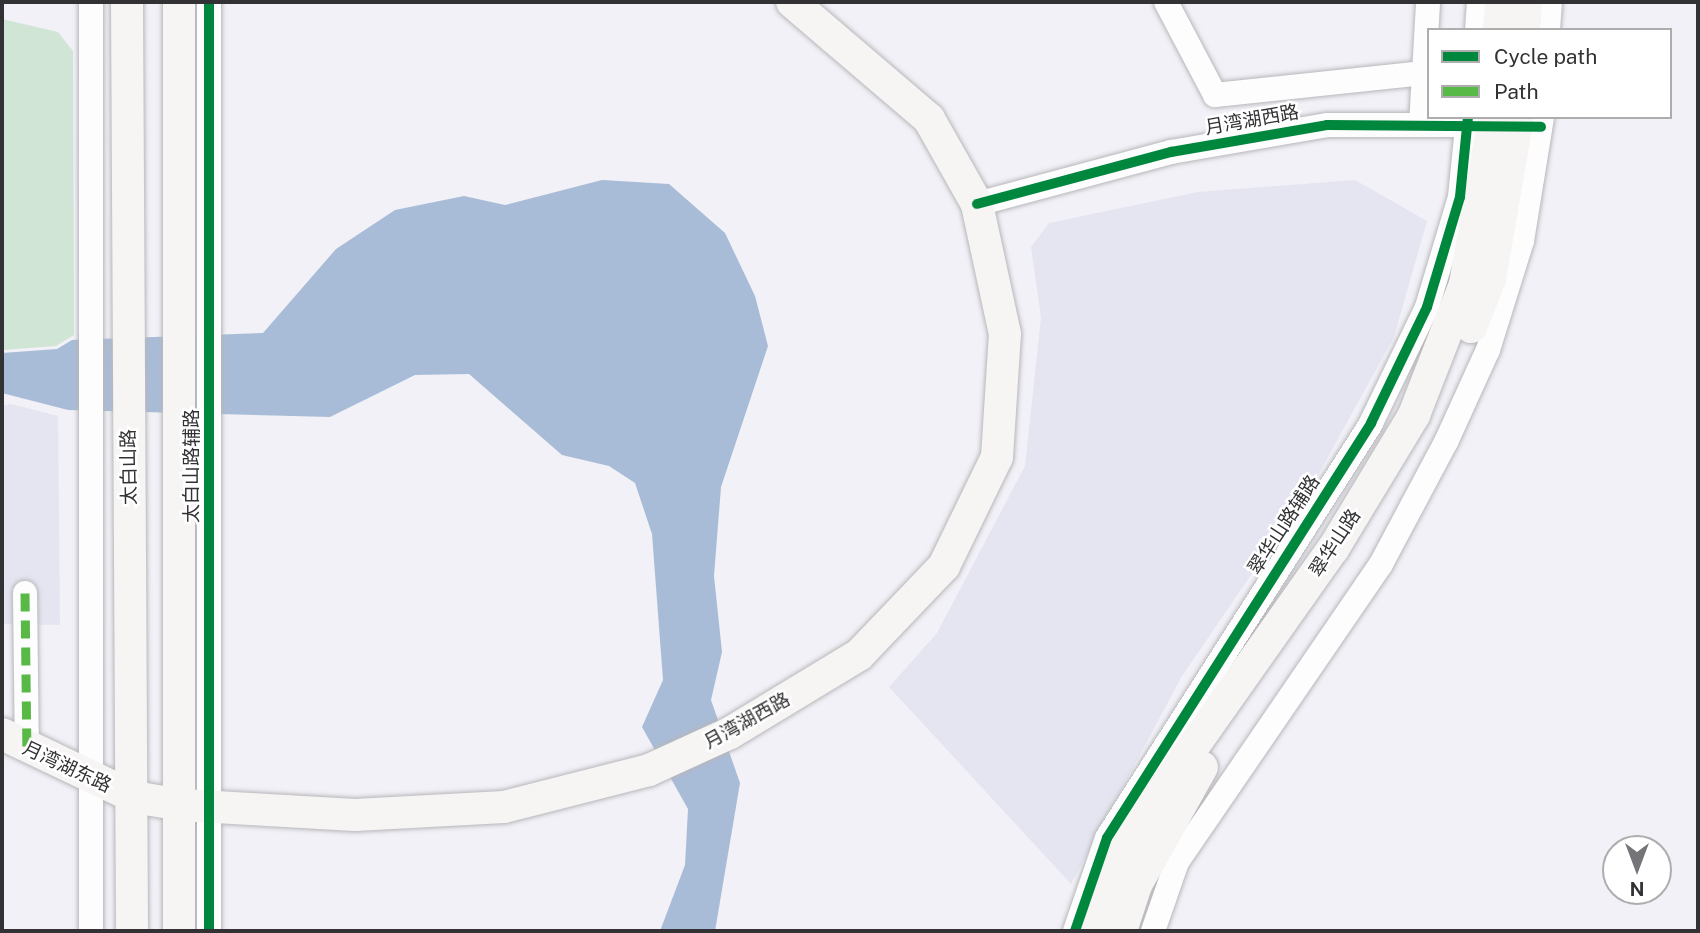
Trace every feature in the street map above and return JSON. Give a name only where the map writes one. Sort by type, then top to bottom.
[{"type":"main road","name":"太白山路","points":[[127,2],[127,335],[134,797],[132,931]]},
{"type":"main road","points":[[179,2],[179,416],[195,806],[179,931]]},
{"type":"main road","name":"月湾湖西路","points":[[134,797],[195,806],[355,815],[504,807],[649,770],[730,733],[859,655],[944,566],[997,457],[1005,334],[977,204],[929,119],[792,2]]},
{"type":"main road","points":[[1499,28],[1501,2]]},
{"type":"main road","points":[[1524,28],[1526,2]]},
{"type":"main road","name":"翠华山路","points":[[1093,931],[1133,832],[1333,549],[1414,415],[1465,284],[1505,121]]},
{"type":"main road","name":"翠华山路","points":[[1121,931],[1136,885],[1196,775],[1434,418],[1490,278],[1505,121]]},
{"type":"main road","name":"月湾湖东路","points":[[14,742],[134,797]]},
{"type":"street","points":[[91,2],[91,931]]},
{"type":"street","name":"太白山路辅路","points":[[209,2],[210,417],[195,806],[209,931]]},
{"type":"street","points":[[1166,2],[1214,95],[1424,73]]},
{"type":"street","points":[[1421,125],[1428,2]]},
{"type":"street","points":[[1477,28],[1479,2]]},
{"type":"street","points":[[1548,28],[1550,2]]},
{"type":"street","points":[[1153,931],[1177,862],[1381,564],[1446,442],[1488,350],[1518,253],[1505,121]]},
{"type":"street","name":"月湾湖西路","points":[[977,204],[1171,152],[1327,125],[1421,125],[1505,121]]},
{"type":"street","name":"翠华山路辅路","points":[[1075,931],[1107,838],[1371,423],[1427,307],[1460,197],[1505,121]]},
{"type":"street","points":[[14,742],[25,593]]},
{"type":"shaded area","points":[[1355,180],[1427,221],[1394,337],[1312,486],[1182,676],[1071,884],[889,687],[937,633],[1025,466],[1041,318],[1031,247],[1049,223],[1198,192]]},
{"type":"shaded area","points":[[11,404],[58,416],[60,625],[2,624],[2,406]]},
{"type":"green space","points":[[2,19],[58,32],[73,51],[74,335],[56,346],[2,350]]},
{"type":"water","points":[[602,180],[669,184],[725,233],[755,296],[768,346],[721,487],[714,576],[722,652],[711,700],[740,783],[715,931],[660,931],[685,865],[688,809],[642,727],[663,680],[652,534],[635,483],[609,466],[562,455],[469,374],[415,375],[330,417],[68,410],[2,393],[2,353],[57,349],[72,340],[263,333],[336,249],[395,210],[464,196],[505,205]]},
{"type":"marked path","points":[[25,593],[27,749]]},
{"type":"cycle path","points":[[209,2],[209,931]]},
{"type":"cycle path","points":[[1075,931],[1107,838],[1371,423],[1427,307],[1460,197],[1468,119]]},
{"type":"cycle path","points":[[977,204],[1171,152],[1327,125],[1541,127]]}]
